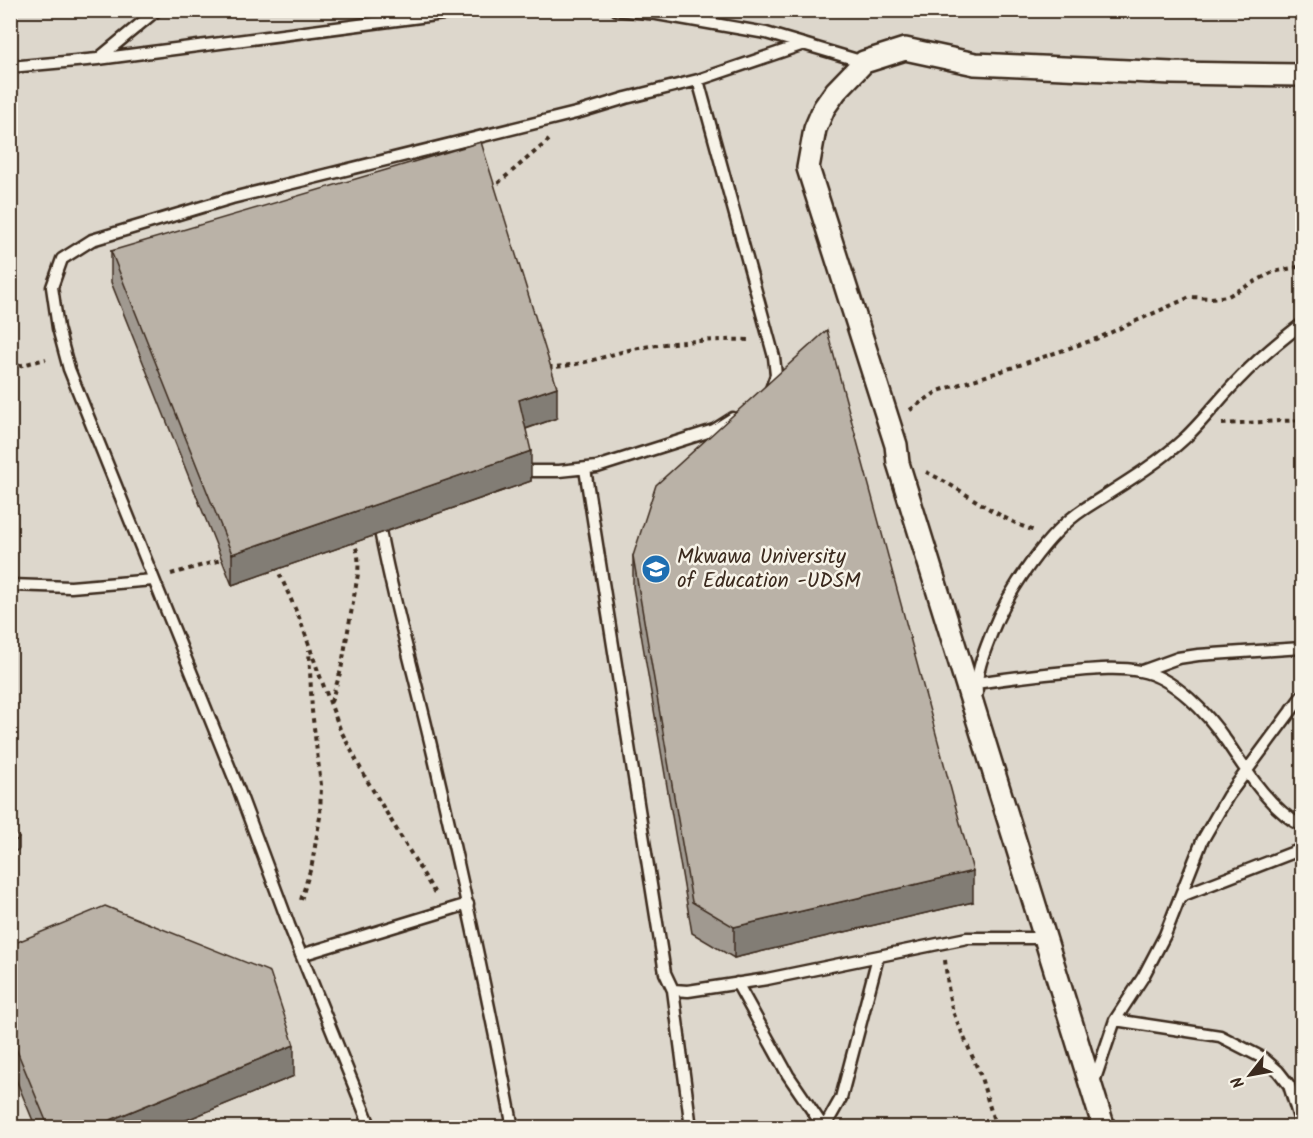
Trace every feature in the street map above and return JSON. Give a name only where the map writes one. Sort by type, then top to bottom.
[{"type":"street","points":[[1104,1128],[808,168],[815,129],[836,91],[864,62],[905,49],[975,64],[1172,73],[1302,75]]},
{"type":"lane","points":[[98,59],[157,10]]},
{"type":"lane","points":[[10,67],[98,59],[474,10]]},
{"type":"lane","points":[[617,10],[657,14],[766,33],[864,62]]},
{"type":"lane","points":[[371,1128],[289,925],[238,788],[69,369],[58,327],[52,287],[62,259],[92,240],[232,198],[580,112],[698,80],[804,44]]},
{"type":"lane","points":[[698,80],[769,340],[776,375],[770,393],[762,399]]},
{"type":"lane","points":[[980,720],[976,683],[987,644],[1007,599],[1053,536],[1083,510],[1106,497],[1184,439],[1241,376],[1302,324]]},
{"type":"lane","points":[[506,471],[585,469],[619,461],[714,430],[745,412]]},
{"type":"lane","points":[[585,469],[665,973],[673,990],[691,1128]]},
{"type":"lane","points":[[378,509],[387,568],[410,654],[468,904],[513,1128]]},
{"type":"lane","points":[[10,585],[71,587],[153,580]]},
{"type":"lane","points":[[1142,671],[1178,658],[1198,655],[1302,648]]},
{"type":"lane","points":[[976,683],[1026,675],[1107,668],[1142,671],[1176,686],[1220,732],[1246,770],[1281,813],[1302,826]]},
{"type":"lane","points":[[1092,1089],[1115,1020],[1143,977],[1165,935],[1202,842],[1228,796],[1302,696]]},
{"type":"lane","points":[[1181,896],[1299,854]]},
{"type":"lane","points":[[301,955],[468,904]]},
{"type":"lane","points":[[673,990],[688,991],[767,979],[967,938],[1046,938]]},
{"type":"lane","points":[[737,983],[788,1075],[826,1125],[841,1098],[878,957]]},
{"type":"lane","points":[[1115,1020],[1220,1036],[1263,1058],[1289,1085],[1302,1128]]},
{"type":"path","points":[[482,196],[509,176],[580,112]]},
{"type":"path","points":[[1053,536],[1006,518],[898,454],[907,412],[938,391],[1096,339],[1191,296],[1211,298],[1228,296],[1273,273],[1302,267]]},
{"type":"path","points":[[543,367],[566,367],[627,351],[658,346],[727,339],[769,340]]},
{"type":"path","points":[[10,368],[65,355]]},
{"type":"path","points":[[1200,422],[1229,424],[1302,420]]},
{"type":"path","points":[[330,703],[341,670],[358,574],[358,551],[348,535]]},
{"type":"path","points":[[153,580],[228,558]]},
{"type":"path","points":[[274,563],[296,608],[340,729],[446,911]]},
{"type":"path","points":[[289,925],[302,897],[312,864],[320,817],[321,785],[312,711],[309,644]]},
{"type":"path","points":[[944,943],[949,995],[959,1028],[980,1074],[996,1128]]},
{"type":"shaded area","name":"Mkwawa University of Education -UDSM","points":[[11,11],[1302,11],[1302,1127],[11,1127]]},
{"type":"building","points":[[481,142],[557,387],[519,400],[531,451],[232,554],[111,251]]},
{"type":"building","points":[[827,330],[973,871],[734,927],[692,902],[633,556],[656,485]]},
{"type":"building","points":[[10,828],[19,838],[10,844]]},
{"type":"building","points":[[105,906],[270,972],[294,1045],[91,1128],[49,1128],[10,1034],[10,945]]},
{"type":"place","name":"Mkwawa University of Education -UDSM","points":[[656,569]]}]
